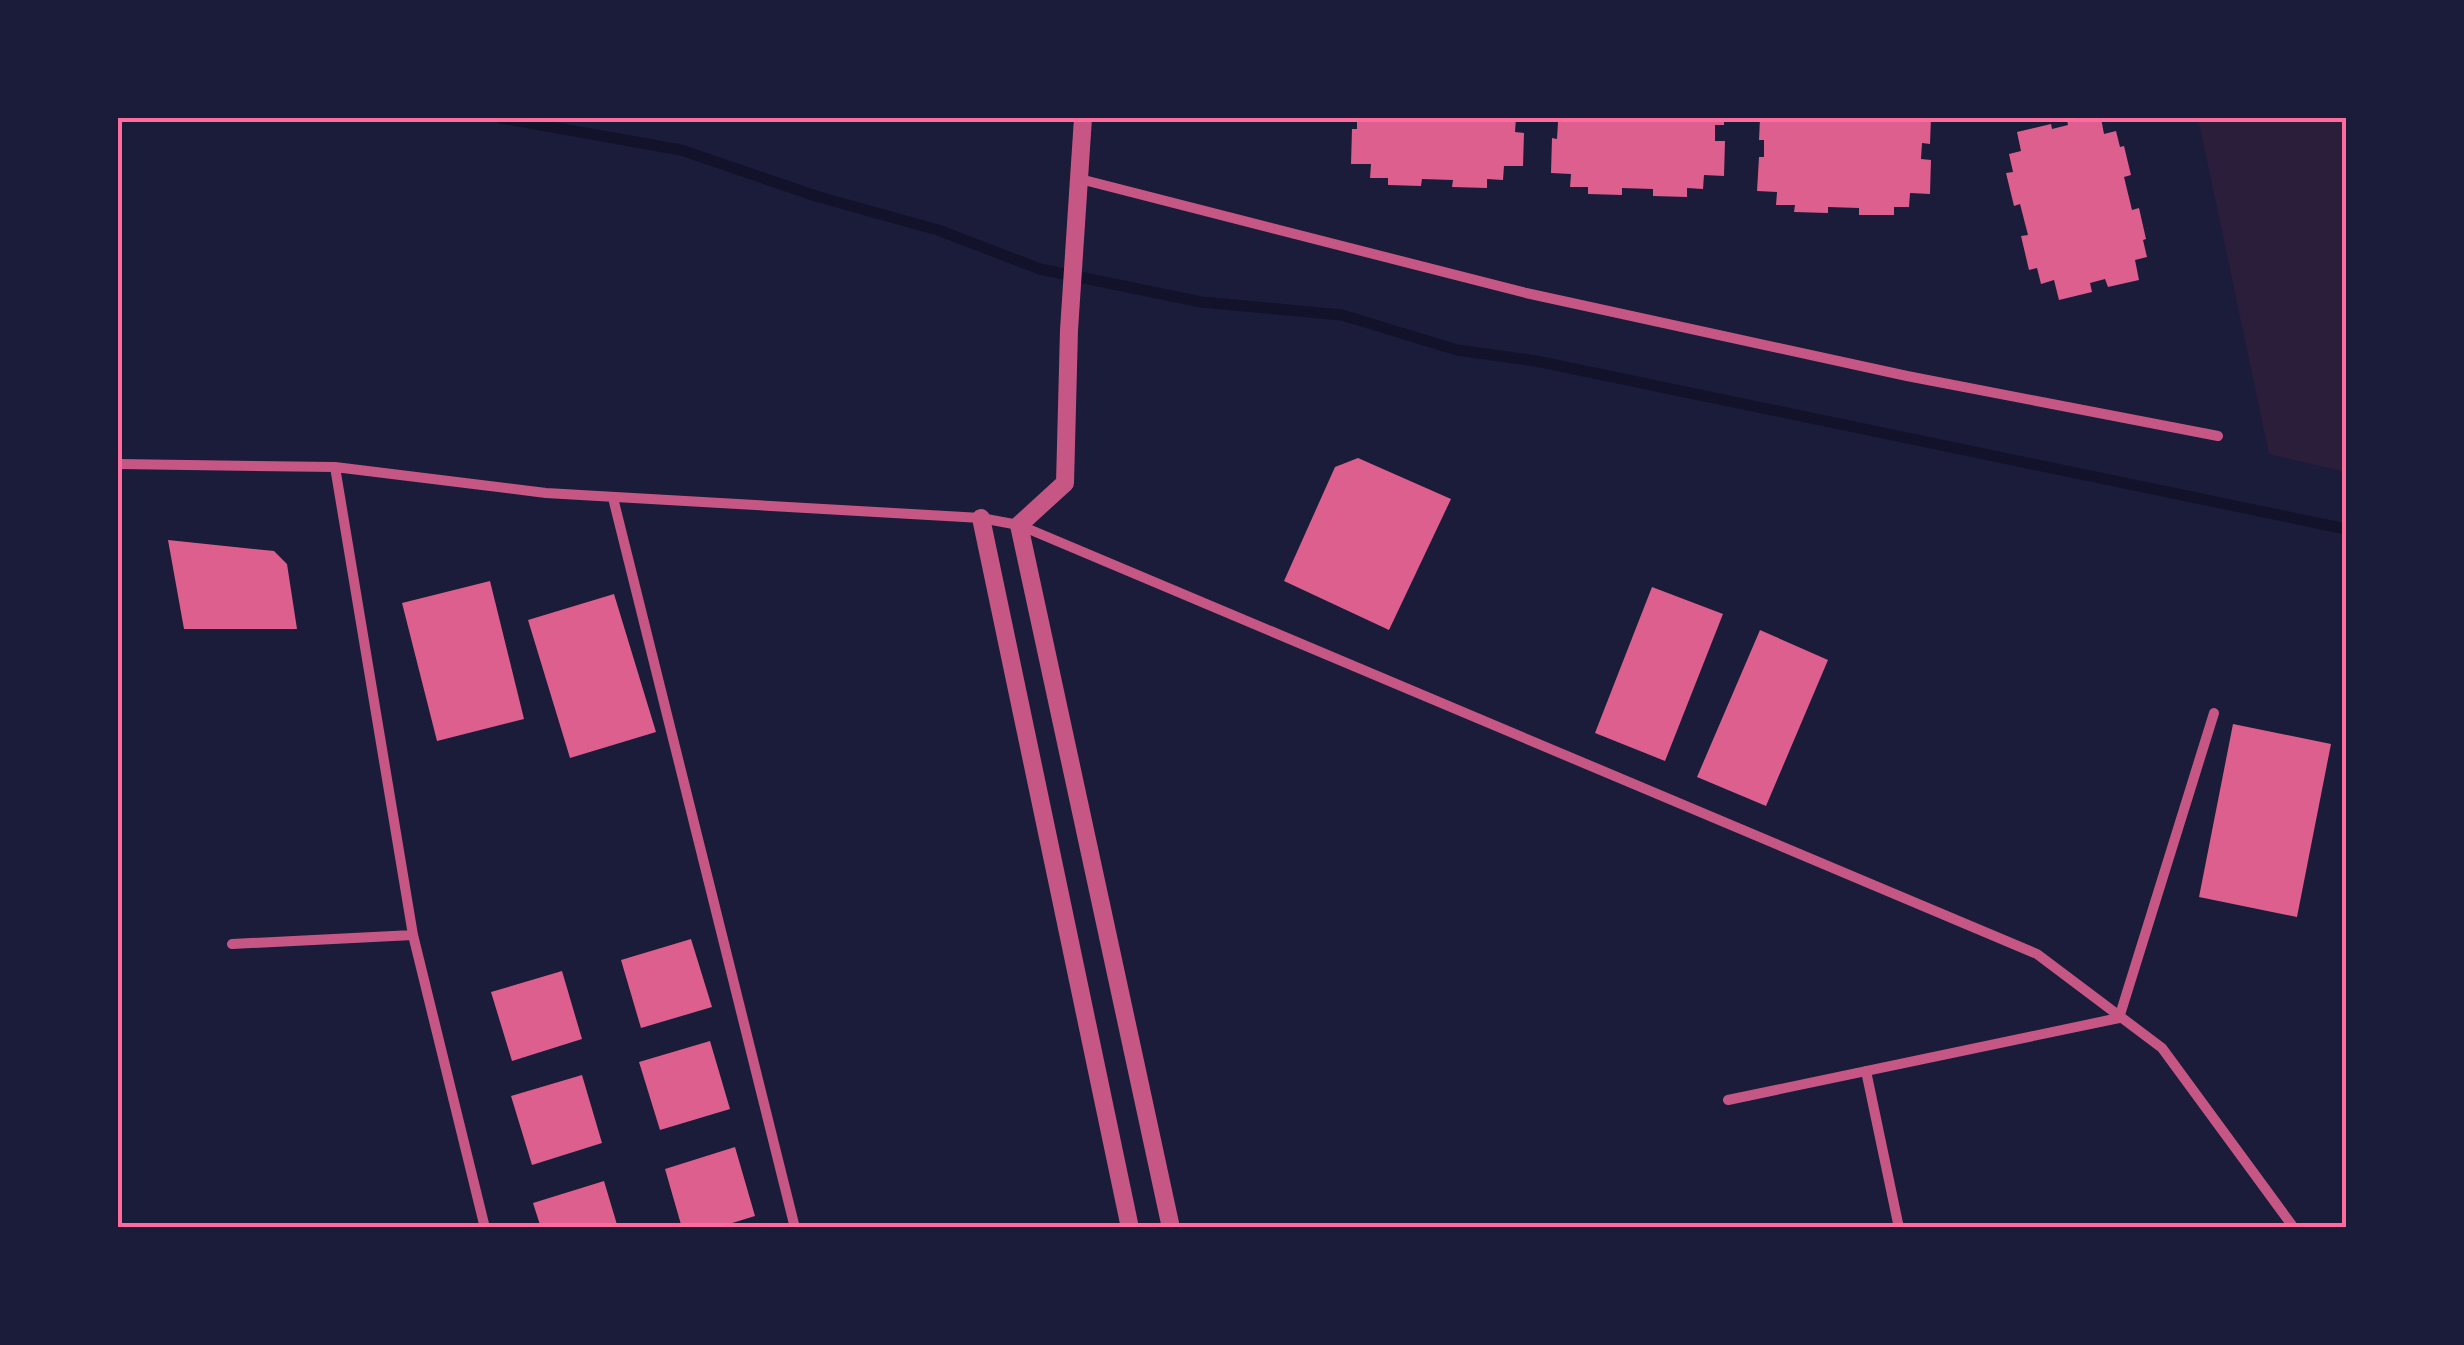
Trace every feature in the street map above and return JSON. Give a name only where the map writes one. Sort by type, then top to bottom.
[{"type":"street","points":[[1019,525],[1065,484],[1069,330],[1083,118]]},
{"type":"street","points":[[1080,179],[1526,294],[1907,376],[2218,436]]},
{"type":"street","points":[[118,464],[335,467],[613,498],[980,518],[1019,525],[2037,954],[2162,1048],[2294,1228]]},
{"type":"street","points":[[335,467],[413,935],[486,1228]]},
{"type":"street","points":[[613,498],[795,1228]]},
{"type":"street","points":[[980,518],[1130,1228]]},
{"type":"street","points":[[1019,525],[1171,1228]]},
{"type":"street","points":[[2119,1018],[2214,713]]},
{"type":"street","points":[[232,944],[413,935]]},
{"type":"street","points":[[1728,1100],[2119,1018]]},
{"type":"street","points":[[1866,1071],[1898,1228]]},
{"type":"shaded area","points":[[2198,118],[2346,118],[2346,472],[2269,454]]},
{"type":"building","points":[[1357,118],[1516,118],[1515,132],[1524,133],[1523,166],[1504,166],[1503,180],[1487,179],[1487,188],[1452,187],[1453,180],[1422,179],[1421,186],[1388,185],[1388,178],[1370,178],[1371,164],[1351,164],[1352,129],[1357,129]]},
{"type":"building","points":[[1553,118],[1724,118],[1724,125],[1715,125],[1715,141],[1725,141],[1724,176],[1704,175],[1703,189],[1687,188],[1687,197],[1653,196],[1653,189],[1622,188],[1622,195],[1588,194],[1588,187],[1570,187],[1571,174],[1551,173],[1552,138],[1557,139],[1558,122]]},
{"type":"building","points":[[1760,118],[1931,118],[1930,144],[1922,143],[1921,159],[1931,160],[1930,194],[1910,193],[1909,207],[1894,207],[1894,215],[1859,215],[1859,208],[1828,207],[1828,213],[1794,212],[1795,205],[1776,205],[1777,192],[1757,191],[1759,157],[1764,157],[1764,140],[1759,140]]},
{"type":"building","points":[[2079,118],[2101,118],[2104,134],[2116,131],[2120,147],[2124,146],[2131,175],[2124,177],[2132,210],[2139,208],[2147,257],[2135,260],[2139,280],[2108,287],[2105,279],[2090,283],[2092,292],[2059,300],[2054,280],[2041,284],[2037,268],[2029,270],[2021,236],[2028,235],[2020,204],[2014,206],[2006,173],[2013,172],[2009,154],[2021,151],[2017,132],[2051,124],[2052,129]]},
{"type":"building","points":[[1358,458],[1451,499],[1389,630],[1284,581],[1335,467]]},
{"type":"building","points":[[168,540],[274,551],[287,564],[297,629],[184,629]]},
{"type":"building","points":[[490,581],[524,719],[437,741],[402,603]]},
{"type":"building","points":[[1652,587],[1723,614],[1665,761],[1595,733]]},
{"type":"building","points":[[614,594],[656,732],[570,758],[528,620]]},
{"type":"building","points":[[1760,630],[1828,660],[1766,806],[1697,777]]},
{"type":"building","points":[[2233,724],[2331,744],[2297,917],[2199,897]]},
{"type":"building","points":[[691,939],[712,1007],[641,1028],[621,960]]},
{"type":"building","points":[[562,971],[582,1039],[512,1061],[491,992]]},
{"type":"building","points":[[710,1041],[730,1109],[660,1130],[639,1062]]},
{"type":"building","points":[[582,1075],[602,1143],[532,1165],[511,1096]]},
{"type":"building","points":[[735,1147],[755,1216],[716,1228],[682,1228],[665,1169]]},
{"type":"building","points":[[604,1181],[618,1228],[541,1228],[533,1203]]},
{"type":"waterway","points":[[501,118],[681,150],[819,197],[938,230],[1040,269],[1201,302],[1342,315],[1457,350],[1536,361],[2346,529]]}]
